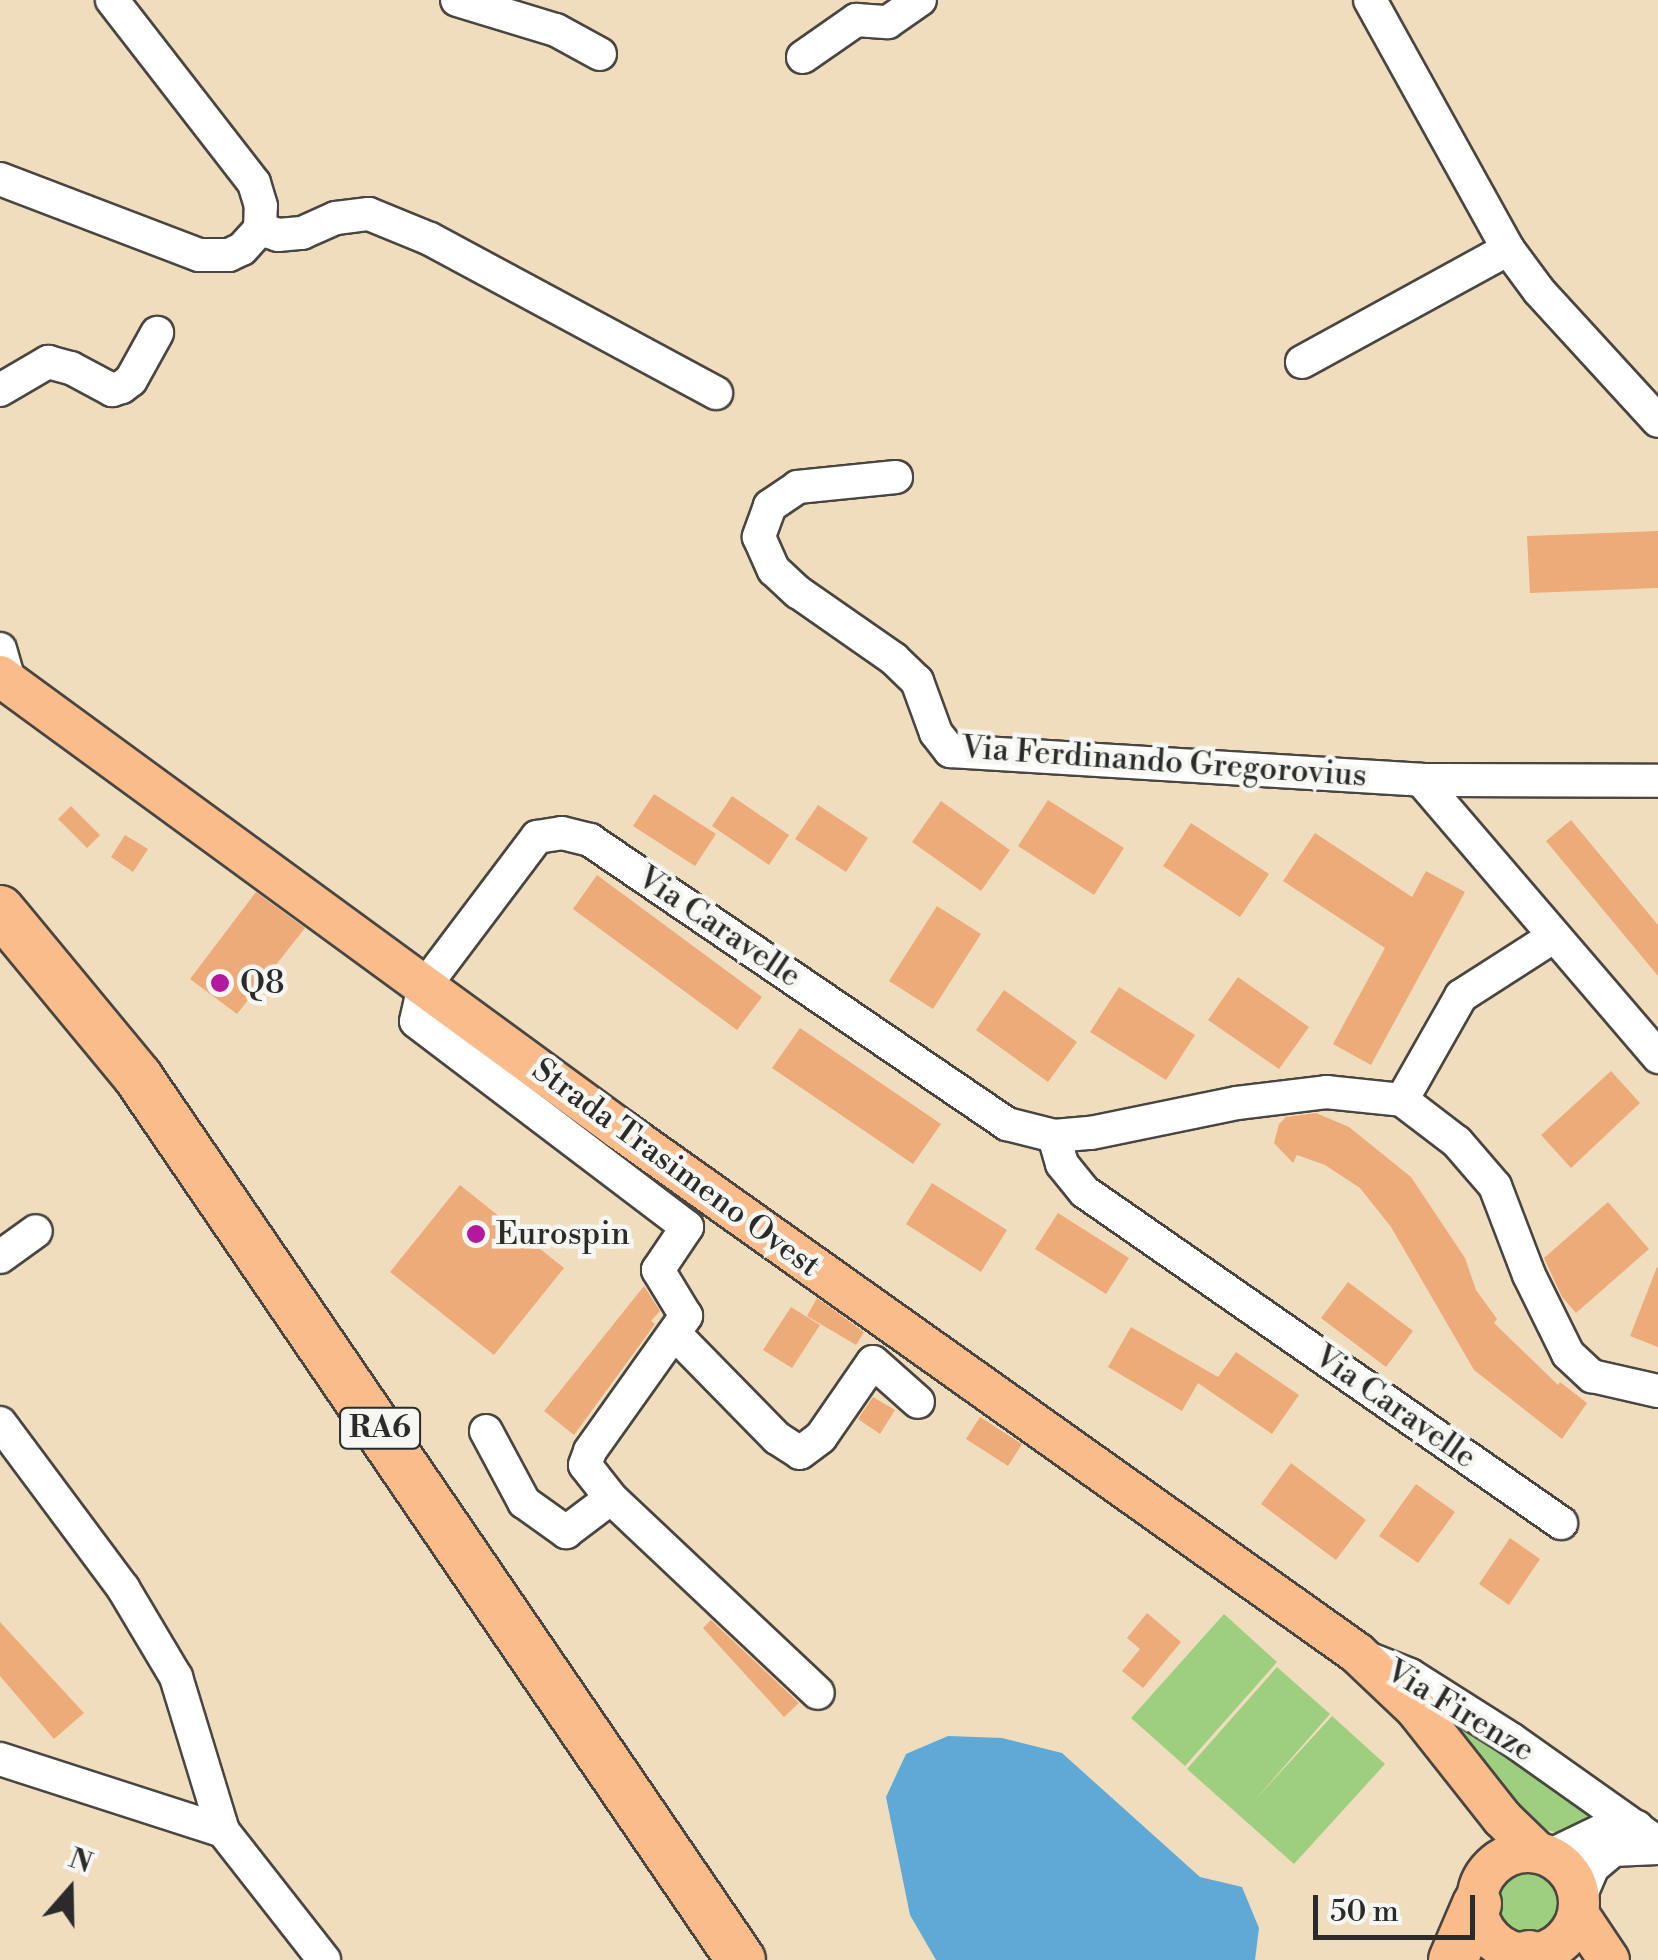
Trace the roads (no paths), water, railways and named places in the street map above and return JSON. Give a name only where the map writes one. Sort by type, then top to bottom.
[{"type":"highway","name":"RA6","points":[[0,910],[138,1078],[741,1960]]},
{"type":"highway","name":"RA6","points":[[0,947],[122,1096],[713,1960]]},
{"type":"highway","points":[[1453,1960],[1478,1896]]},
{"type":"main road","name":"Strada Trasimeno Ovest","points":[[3,669],[424,987],[1357,1654]]},
{"type":"main road","name":"Via Firenze","points":[[1357,1654],[1416,1708],[1460,1767],[1544,1854]]},
{"type":"main road","name":"Via Firenze","points":[[1460,1767],[1479,1832],[1478,1896]]},
{"type":"main road","points":[[1579,1906],[1572,1931],[1540,1957],[1509,1951],[1492,1940],[1481,1924],[1478,1896],[1502,1859],[1544,1854],[1574,1880],[1579,1906],[1610,1960]]},
{"type":"street","points":[[0,179],[199,255],[229,255],[242,250],[260,229],[261,206],[254,183],[112,0]]},
{"type":"street","points":[[457,0],[556,30],[600,54]]},
{"type":"street","points":[[802,57],[856,20],[888,22],[920,0]]},
{"type":"street","points":[[1370,0],[1508,249],[1539,291],[1658,421]]},
{"type":"street","points":[[260,229],[278,235],[302,233],[336,218],[369,214],[442,246],[716,393]]},
{"type":"street","points":[[1302,362],[1508,249]]},
{"type":"street","points":[[0,390],[48,362],[57,362],[112,390],[122,387],[131,380],[157,333]]},
{"type":"street","name":"Via Ferdinando Gregorovius","points":[[896,477],[798,487],[770,506],[759,537],[774,570],[798,592],[894,658],[917,681],[936,733],[950,751],[1421,780],[1658,782]]},
{"type":"street","points":[[1421,780],[1658,1057]]},
{"type":"street","name":"Via Caravelle","points":[[424,987],[537,836],[562,833],[590,840],[1007,1124],[1054,1136],[1091,1134],[1236,1103],[1326,1092],[1402,1100]]},
{"type":"street","points":[[1553,937],[1462,996],[1402,1100],[1456,1142],[1495,1186],[1529,1275],[1568,1354],[1592,1376],[1658,1390]]},
{"type":"street","points":[[424,987],[416,1022],[687,1226],[658,1270],[686,1316],[590,1451],[584,1466],[611,1498],[818,1692]]},
{"type":"street","name":"Via Caravelle","points":[[1054,1136],[1062,1164],[1085,1192],[1561,1523]]},
{"type":"street","points":[[0,1257],[36,1230]]},
{"type":"street","points":[[675,1334],[777,1438],[800,1454],[821,1437],[872,1362],[918,1402]]},
{"type":"street","points":[[0,1423],[123,1588],[176,1677],[223,1831],[324,1960]]},
{"type":"street","points":[[486,1431],[524,1502],[566,1532],[611,1498]]},
{"type":"street","name":"Via Firenze","points":[[1357,1654],[1410,1675],[1651,1839]]},
{"type":"street","points":[[0,1759],[223,1831]]},
{"type":"street","points":[[1544,1854],[1607,1828],[1651,1839]]},
{"type":"street","points":[[1579,1906],[1593,1867],[1613,1850],[1651,1839]]},
{"type":"water","points":[[948,1736],[1002,1738],[1062,1753],[1200,1877],[1242,1887],[1259,1928],[1255,1960],[936,1960],[910,1915],[886,1797],[906,1754]]},
{"type":"place","name":"Q8","points":[[220,983]]},
{"type":"place","name":"Eurospin","points":[[476,1234]]}]
